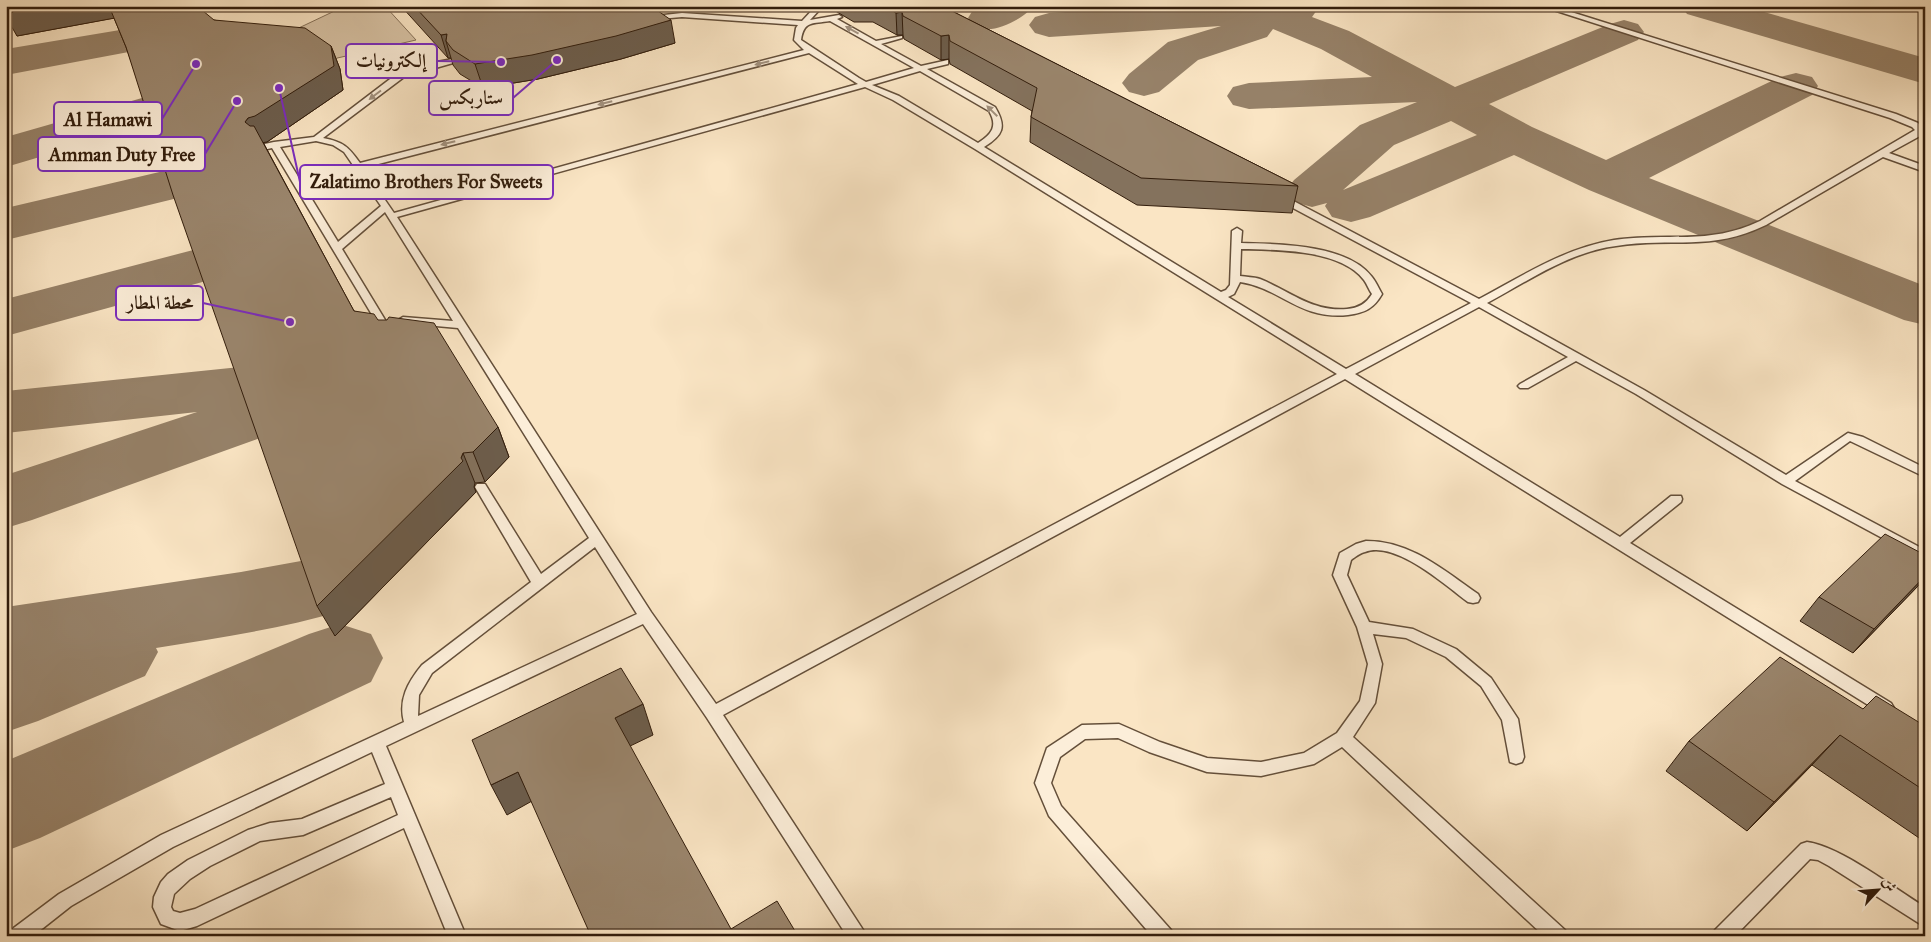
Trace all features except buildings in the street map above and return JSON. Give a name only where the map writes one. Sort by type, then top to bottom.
[{"type":"lane","points":[[820,6],[797,34],[797,40],[810,51],[863,84],[896,98],[978,147],[1899,716]]},
{"type":"lane","points":[[713,713],[1573,254],[1604,245],[1639,241],[1713,239],[1741,233],[1763,223],[1883,154],[1917,134],[1919,130],[1915,125],[1900,118],[1544,6]]},
{"type":"lane","points":[[642,19],[677,15],[805,23],[844,16]]},
{"type":"lane","points":[[832,19],[980,101],[995,114],[999,118],[999,128],[992,138],[978,147]]},
{"type":"lane","points":[[876,43],[900,37]]},
{"type":"lane","points":[[359,166],[810,51]]},
{"type":"lane","points":[[316,139],[401,75],[450,61]]},
{"type":"lane","points":[[337,248],[389,211],[945,62]]},
{"type":"lane","points":[[395,345],[337,248],[269,146],[316,139],[336,143],[347,150],[359,166],[646,616],[713,713],[858,936]]},
{"type":"lane","points":[[1883,154],[1925,169]]},
{"type":"lane","points":[[1274,195],[1479,303],[1684,418],[1786,481],[1925,556]]},
{"type":"lane","points":[[1221,296],[1230,292],[1235,285],[1237,232]]},
{"type":"lane","points":[[1236,246],[1285,247],[1326,255],[1361,272],[1373,283],[1377,294],[1371,304],[1357,311],[1337,313],[1315,310],[1256,281],[1236,278]]},
{"type":"lane","points":[[378,318],[462,325]]},
{"type":"lane","points":[[1524,386],[1575,357]]},
{"type":"lane","points":[[1786,481],[1848,437],[1860,440],[1925,473]]},
{"type":"lane","points":[[481,487],[539,583]]},
{"type":"lane","points":[[1620,544],[1676,499]]},
{"type":"lane","points":[[413,724],[409,712],[410,697],[416,682],[427,669],[597,539]]},
{"type":"lane","points":[[1164,936],[1055,811],[1043,783],[1053,752],[1082,732],[1119,731],[1155,747],[1207,765],[1261,769],[1308,759],[1343,738],[1367,703],[1375,664],[1364,626],[1340,575],[1345,557],[1365,546],[1393,548],[1420,562],[1473,598]]},
{"type":"lane","points":[[18,936],[65,900],[167,841],[646,616]]},
{"type":"lane","points":[[1364,626],[1408,633],[1451,653],[1486,682],[1510,719],[1516,757]]},
{"type":"lane","points":[[1343,738],[1551,934]]},
{"type":"lane","points":[[376,742],[457,936]]},
{"type":"lane","points":[[395,787],[303,827],[289,831],[265,832],[250,837],[194,866],[178,877],[166,892],[162,907],[167,918],[180,922],[197,917],[408,818]]},
{"type":"lane","points":[[1722,936],[1807,850],[1820,852],[1835,860],[1925,918]]},
{"type":"shaded area","points":[[345,6],[385,6],[416,40],[333,59],[265,44]]},
{"type":"taxiway","points":[[987,18],[1014,6]]},
{"type":"taxiway","points":[[1249,6],[1264,12]]},
{"type":"taxiway","points":[[1700,6],[1925,71]]},
{"type":"taxiway","points":[[1264,12],[1298,10]]},
{"type":"taxiway","points":[[1049,25],[1264,12]]},
{"type":"taxiway","points":[[1264,12],[1335,40],[1424,88]]},
{"type":"taxiway","points":[[1144,83],[1183,51],[1253,29]]},
{"type":"taxiway","points":[[1453,103],[1624,32]]},
{"type":"taxiway","points":[[6,62],[120,42]]},
{"type":"taxiway","points":[[1607,179],[1796,86]]},
{"type":"taxiway","points":[[1249,96],[1424,88]]},
{"type":"taxiway","points":[[1424,88],[1453,103]]},
{"type":"taxiway","points":[[1312,191],[1377,135],[1453,103]]},
{"type":"taxiway","points":[[1453,103],[1515,137]]},
{"type":"taxiway","points":[[6,152],[142,112]]},
{"type":"taxiway","points":[[1351,206],[1515,137]]},
{"type":"taxiway","points":[[1515,137],[1607,179]]},
{"type":"taxiway","points":[[1607,179],[1925,307]]},
{"type":"taxiway","points":[[6,224],[168,185]]},
{"type":"taxiway","points":[[6,318],[197,266]]},
{"type":"taxiway","points":[[6,412],[240,387]]},
{"type":"taxiway","points":[[6,502],[250,418]]},
{"type":"taxiway","points":[[6,640],[241,603],[312,589]]},
{"type":"taxiway","points":[[6,695],[115,652]]},
{"type":"taxiway","points":[[6,807],[340,658]]},
{"type":"place","name":"ستاربكس","points":[[557,60]]},
{"type":"place","name":"إلكترونيات","points":[[501,62]]},
{"type":"place","name":"Al Hamawi","points":[[196,64]]},
{"type":"place","name":"Zalatimo Brothers For Sweets","points":[[279,88]]},
{"type":"place","name":"Amman Duty Free","points":[[237,101]]},
{"type":"place","name":"محطة المطار","points":[[290,322]]}]
